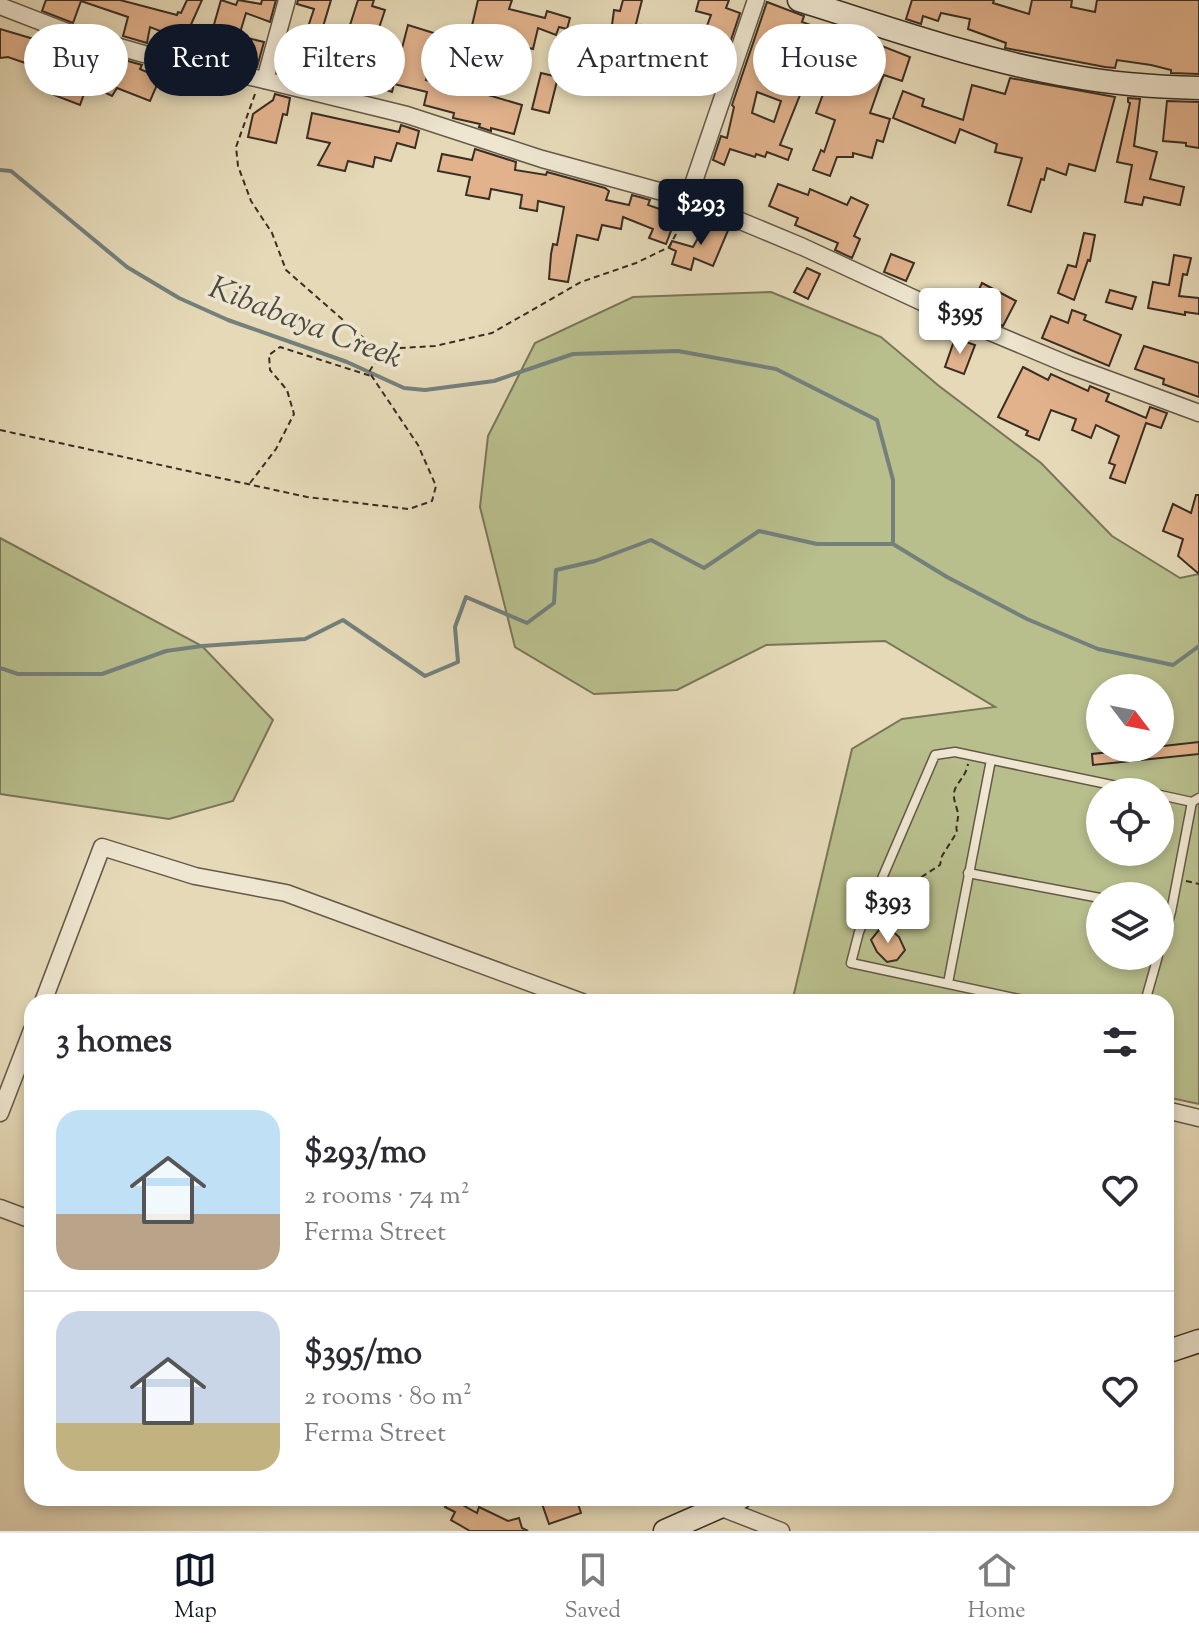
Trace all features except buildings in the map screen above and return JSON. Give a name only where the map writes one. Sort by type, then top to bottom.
[{"type":"main road","points":[[799,0],[990,59],[1112,82],[1199,88]]},
{"type":"main road","points":[[1174,1349],[1199,1341]]},
{"type":"main road","points":[[665,1531],[702,1506]]},
{"type":"street","points":[[262,79],[287,0]]},
{"type":"street","points":[[691,200],[756,0]]},
{"type":"street","points":[[0,6],[70,33],[144,54],[407,115],[542,159],[691,200],[803,247],[966,323],[1199,413]]},
{"type":"street","points":[[46,994],[102,847],[195,876],[286,893],[560,994]]},
{"type":"street","points":[[0,1113],[24,1051]]},
{"type":"street","points":[[1174,1112],[1199,1118]]},
{"type":"street","points":[[0,1208],[24,1217]]},
{"type":"street","points":[[714,1506],[781,1531]]},
{"type":"lane","points":[[997,994],[851,963],[859,932],[935,755],[955,752],[1086,780]]},
{"type":"lane","points":[[948,983],[991,760]]},
{"type":"lane","points":[[1174,797],[1196,800],[1174,899]]},
{"type":"lane","points":[[968,873],[1086,895]]},
{"type":"lane","points":[[1147,994],[1154,970]]},
{"type":"path","points":[[262,79],[236,147],[238,166],[251,201],[272,233],[286,270],[375,348],[378,358]]},
{"type":"path","points":[[0,430],[307,497],[409,509],[432,501],[436,486],[418,445],[369,372],[378,358],[400,348],[435,346],[492,333],[581,282],[636,263],[669,247],[691,200]]},
{"type":"path","points":[[249,484],[276,449],[294,414],[287,390],[270,370],[269,355],[280,347],[372,377]]},
{"type":"path","points":[[879,930],[880,923],[903,889],[940,865],[957,832],[956,787],[966,772],[969,755]]},
{"type":"green space","points":[[771,292],[881,337],[939,386],[1041,463],[1112,536],[1180,578],[1199,574],[1199,1104],[1174,1099],[1174,994],[794,994],[852,749],[902,719],[995,707],[885,641],[766,645],[677,690],[594,694],[515,647],[480,507],[488,436],[535,343],[633,297]]},
{"type":"green space","points":[[0,538],[202,646],[273,720],[233,801],[169,819],[0,794]]},
{"type":"waterway","name":"Kibabaya Creek","points":[[0,170],[11,171],[127,267],[179,298],[228,320],[347,362],[404,388],[425,390],[494,381],[573,354],[678,351],[776,369],[877,420],[893,480],[893,543]]},
{"type":"waterway","name":"Kibabaya Creek","points":[[0,668],[18,674],[102,674],[166,651],[305,639],[343,620],[425,676],[458,662],[455,627],[466,597],[527,623],[554,603],[556,570],[595,561],[651,540],[704,568],[759,531],[817,544],[893,544],[947,577],[1027,619],[1098,649],[1173,665],[1199,646]]}]
